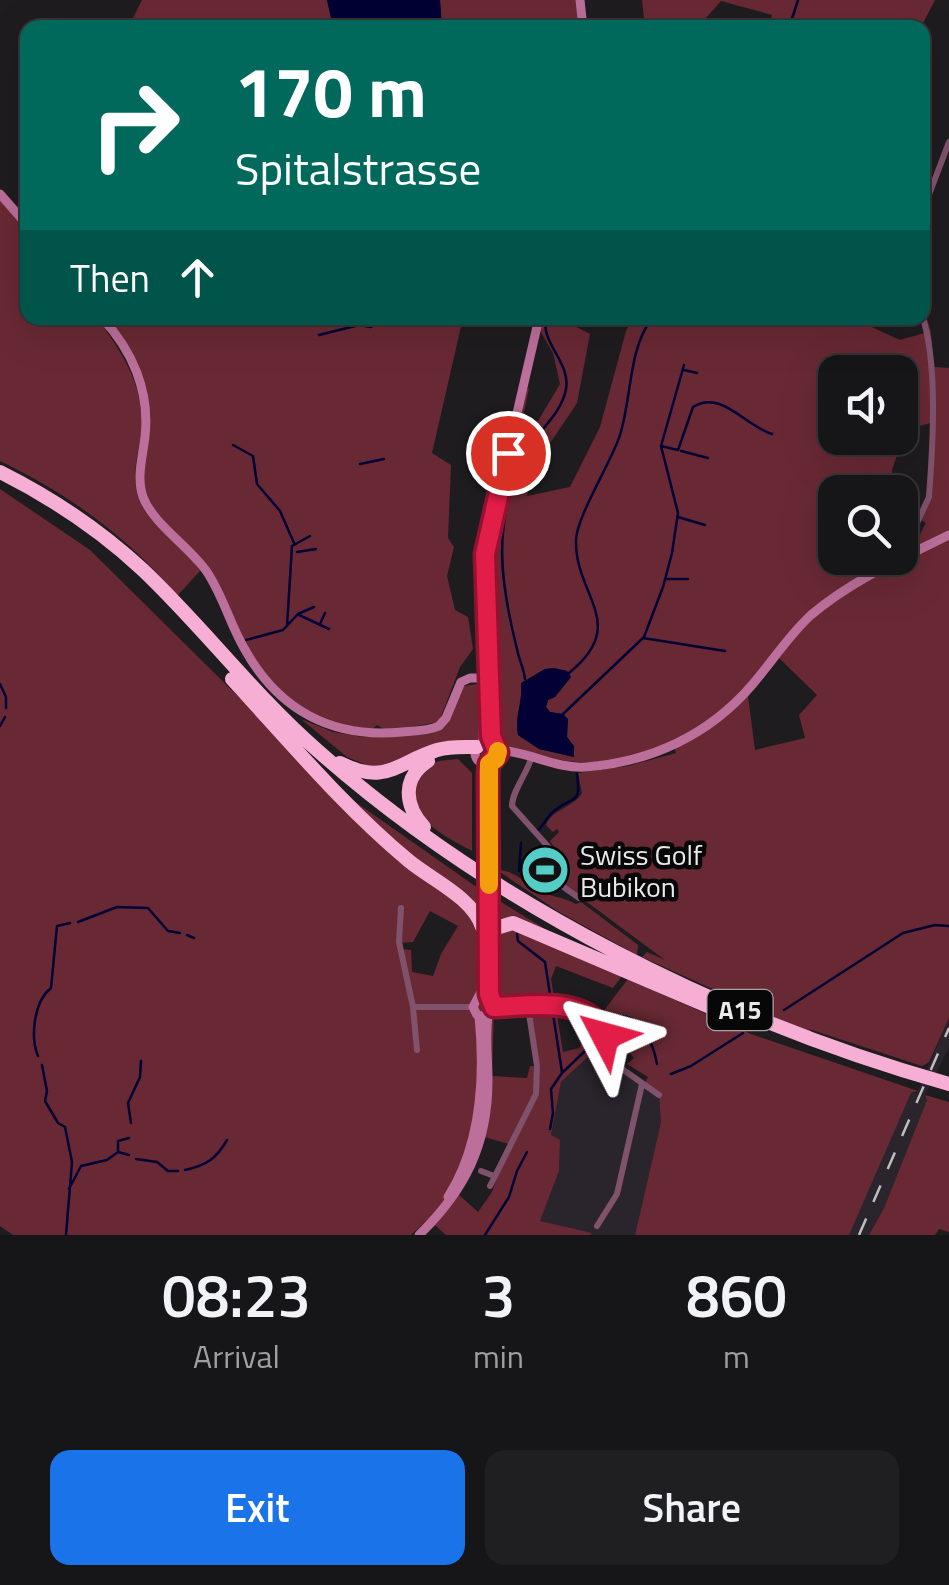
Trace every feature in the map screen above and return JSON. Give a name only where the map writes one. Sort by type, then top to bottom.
[{"type":"highway","name":"A15","points":[[0,472],[72,514],[131,560],[320,754],[496,887],[614,960],[710,1007],[837,1058],[949,1094]]},
{"type":"highway","name":"A15","points":[[0,482],[57,515],[113,556],[293,742],[348,789],[465,864]]},
{"type":"highway","points":[[238,685],[354,812],[411,862],[474,909],[485,923]]},
{"type":"highway","points":[[320,754],[352,769],[376,774],[393,771],[441,749],[487,753]]},
{"type":"highway","points":[[465,864],[414,814],[408,800],[410,782],[417,769],[430,760],[450,754],[487,753]]},
{"type":"highway","name":"A15","points":[[496,887],[722,1002],[820,1042],[949,1084]]},
{"type":"highway","points":[[489,948],[496,928],[511,923],[710,1007]]},
{"type":"street","points":[[930,200],[949,142]]},
{"type":"street","points":[[0,194],[20,217]]},
{"type":"street","points":[[107,325],[127,351],[144,392],[146,429],[140,481],[145,502],[201,564],[246,652],[276,691],[326,726],[379,734],[440,726],[459,684],[468,678],[487,678]]},
{"type":"street","points":[[484,1007],[488,538],[537,325]]},
{"type":"street","points":[[918,521],[929,497],[931,361],[925,325]]},
{"type":"street","points":[[918,550],[949,535]]},
{"type":"street","points":[[487,753],[532,756],[565,766],[590,766],[650,754],[687,740],[744,694],[804,622],[872,575]]},
{"type":"street","points":[[532,756],[526,776],[512,795],[512,808],[552,851],[558,883],[580,898]]},
{"type":"street","points":[[401,908],[399,942],[413,1006],[417,1050]]},
{"type":"street","points":[[419,1235],[432,1223],[452,1190],[472,1143],[479,1099],[489,948],[485,923]]},
{"type":"street","points":[[413,1006],[582,1010],[598,1022],[612,1060],[659,1095]]},
{"type":"street","points":[[490,1186],[536,1094],[537,1066],[528,1007]]},
{"type":"street","points":[[597,1226],[617,1194],[642,1084]]},
{"type":"street","points":[[481,1171],[494,1176]]},
{"type":"shaded area","points":[[142,0],[327,0],[331,20],[132,20]]},
{"type":"shaded area","points":[[327,0],[440,0],[441,20],[331,20]]},
{"type":"shaded area","points":[[440,0],[577,0],[579,20],[441,20]]},
{"type":"shaded area","points":[[642,0],[935,0],[925,20],[771,20],[772,15],[721,1],[706,18],[709,20],[644,18]]},
{"type":"shaded area","points":[[0,197],[20,221],[20,325],[102,325],[130,370],[139,399],[141,431],[136,485],[141,505],[200,571],[177,596],[139,555],[96,519],[49,487],[0,461]]},
{"type":"shaded area","points":[[106,325],[461,325],[432,453],[451,465],[448,538],[454,547],[447,576],[455,610],[468,617],[473,649],[460,667],[439,722],[387,731],[377,725],[369,732],[347,729],[299,710],[251,660],[211,579],[153,514],[142,495],[146,422],[138,374]]},
{"type":"shaded area","points":[[540,325],[573,325],[590,334],[577,403],[532,470],[527,496],[570,487],[600,427],[629,325],[867,325],[900,340],[928,332],[929,325],[934,367],[949,368],[949,1018],[929,1062],[922,1066],[809,1029],[816,1036],[642,957],[647,952],[665,960],[560,882],[560,856],[550,841],[559,832],[546,825],[582,793],[578,773],[628,766],[676,753],[674,746],[715,719],[784,643],[728,704],[701,726],[669,744],[629,757],[587,762],[512,750],[495,742],[488,612],[489,544],[526,390],[529,388],[523,417],[538,421],[560,384],[553,353]],"holes":[[[779,658],[817,695],[799,715],[805,738],[755,750],[748,696]],[[545,669],[567,671],[571,677],[546,707],[568,719],[567,737],[574,747],[574,757],[539,749],[518,735],[517,722],[521,683]]]},
{"type":"shaded area","points":[[0,489],[90,550],[271,729],[347,796],[475,886],[622,976],[613,988],[556,966],[551,979],[563,1052],[579,1048],[585,1038],[594,1051],[561,1082],[551,1135],[560,1140],[559,1171],[540,1221],[590,1235],[446,1235],[428,1219],[411,1235],[13,1235],[0,1226]],"holes":[[[430,911],[458,926],[433,976],[412,972],[411,950],[401,949],[400,943],[413,942]],[[528,1008],[536,1066],[530,1066],[527,1078],[492,1076],[494,1010]],[[481,1136],[509,1144],[492,1192],[478,1212],[458,1194]]]},
{"type":"shaded area","points":[[554,668],[567,671],[571,677],[546,707],[568,719],[567,737],[574,746],[574,757],[539,749],[518,735],[521,683]]},
{"type":"shaded area","points":[[477,684],[481,693],[480,741],[436,743],[405,759],[374,768],[347,757],[301,719],[333,732],[363,737],[431,733],[443,728],[464,686]]},
{"type":"shaded area","points":[[458,759],[472,773],[472,851],[429,824],[414,799],[416,785],[427,767]]},
{"type":"shaded area","points":[[497,870],[511,873],[543,893],[576,904],[581,902],[638,945],[637,955],[559,912]]},
{"type":"shaded area","points":[[628,979],[751,1034],[918,1091],[911,1093],[849,1235],[635,1235],[661,1122],[659,1095],[644,1085],[648,1077],[627,1064],[634,1058],[623,1045],[612,1053],[607,1026],[599,1017]]},
{"type":"shaded area","points":[[949,1018],[949,1047],[925,1095],[927,1100],[884,1208],[869,1235],[849,1235],[911,1093],[917,1093]]},
{"type":"shaded area","points":[[606,1040],[615,1065],[659,1095],[661,1122],[635,1235],[590,1235],[540,1221],[559,1171],[560,1140],[551,1136],[561,1082]]},
{"type":"shaded area","points":[[925,1095],[949,1102],[949,1232],[939,1229],[935,1235],[869,1235],[884,1208],[927,1100]]},
{"type":"waterway","points":[[792,20],[798,0]]},
{"type":"waterway","points":[[319,335],[359,325]]},
{"type":"waterway","points":[[359,325],[374,325]]},
{"type":"waterway","points":[[525,679],[503,577],[503,532],[521,461],[558,408],[566,389],[564,370],[545,325]]},
{"type":"waterway","points":[[569,673],[587,656],[598,624],[578,560],[578,531],[620,435],[634,359],[648,325]]},
{"type":"waterway","points":[[563,714],[644,637],[663,587],[678,513],[661,446],[684,365]]},
{"type":"waterway","points":[[684,370],[697,373]]},
{"type":"waterway","points":[[661,446],[678,450],[693,407],[703,403],[723,406],[772,434]]},
{"type":"waterway","points":[[233,445],[253,456],[257,484],[280,511],[294,543]]},
{"type":"waterway","points":[[681,451],[708,458]]},
{"type":"waterway","points":[[360,464],[384,459]]},
{"type":"waterway","points":[[678,517],[705,525]]},
{"type":"waterway","points":[[287,626],[292,546],[310,536]]},
{"type":"waterway","points":[[297,552],[316,549]]},
{"type":"waterway","points":[[665,579],[688,579]]},
{"type":"waterway","points":[[246,640],[283,630],[298,614],[314,607]]},
{"type":"waterway","points":[[320,624],[325,613]]},
{"type":"waterway","points":[[299,615],[329,629]]},
{"type":"waterway","points":[[643,638],[725,651]]},
{"type":"waterway","points":[[0,684],[6,708]]},
{"type":"waterway","points":[[0,726],[5,717]]},
{"type":"waterway","points":[[538,830],[552,813],[575,798],[577,774]]},
{"type":"waterway","points":[[519,871],[521,843]]},
{"type":"waterway","points":[[78,922],[117,907],[148,908],[168,931],[180,933]]},
{"type":"waterway","points":[[38,1056],[35,1020],[41,1001],[51,988],[57,926],[70,923]]},
{"type":"waterway","points":[[784,1010],[903,933],[935,925],[949,926]]},
{"type":"waterway","points":[[517,934],[518,941],[545,962],[562,1072]]},
{"type":"waterway","points":[[187,935],[194,938]]},
{"type":"waterway","points":[[602,1023],[613,1017],[632,1019],[646,1033],[657,1064]]},
{"type":"waterway","points":[[550,1129],[551,1089],[598,1030]]},
{"type":"waterway","points":[[671,1074],[743,1033]]},
{"type":"waterway","points":[[131,1123],[128,1103],[140,1077],[141,1061]]},
{"type":"waterway","points":[[42,1065],[45,1101],[58,1123],[65,1127],[72,1162],[66,1235]]},
{"type":"waterway","points":[[69,1189],[81,1166],[107,1160],[118,1152],[118,1141],[129,1138]]},
{"type":"waterway","points":[[185,1170],[210,1160],[227,1140]]},
{"type":"waterway","points":[[118,1152],[129,1155]]},
{"type":"waterway","points":[[485,1235],[509,1197],[527,1152]]},
{"type":"waterway","points":[[136,1159],[178,1171]]},
{"type":"railway","points":[[859,1235],[949,1028]]},
{"type":"slow traffic","points":[[489,885],[489,764],[498,751]]},
{"type":"place","name":"Swiss Golf Bubikon","points":[[545,870]]},
{"type":"route","points":[[508,453],[489,528],[485,565],[491,736],[498,753],[489,764],[488,773],[489,994],[494,1007],[582,1010],[597,1020],[605,1036]]}]
